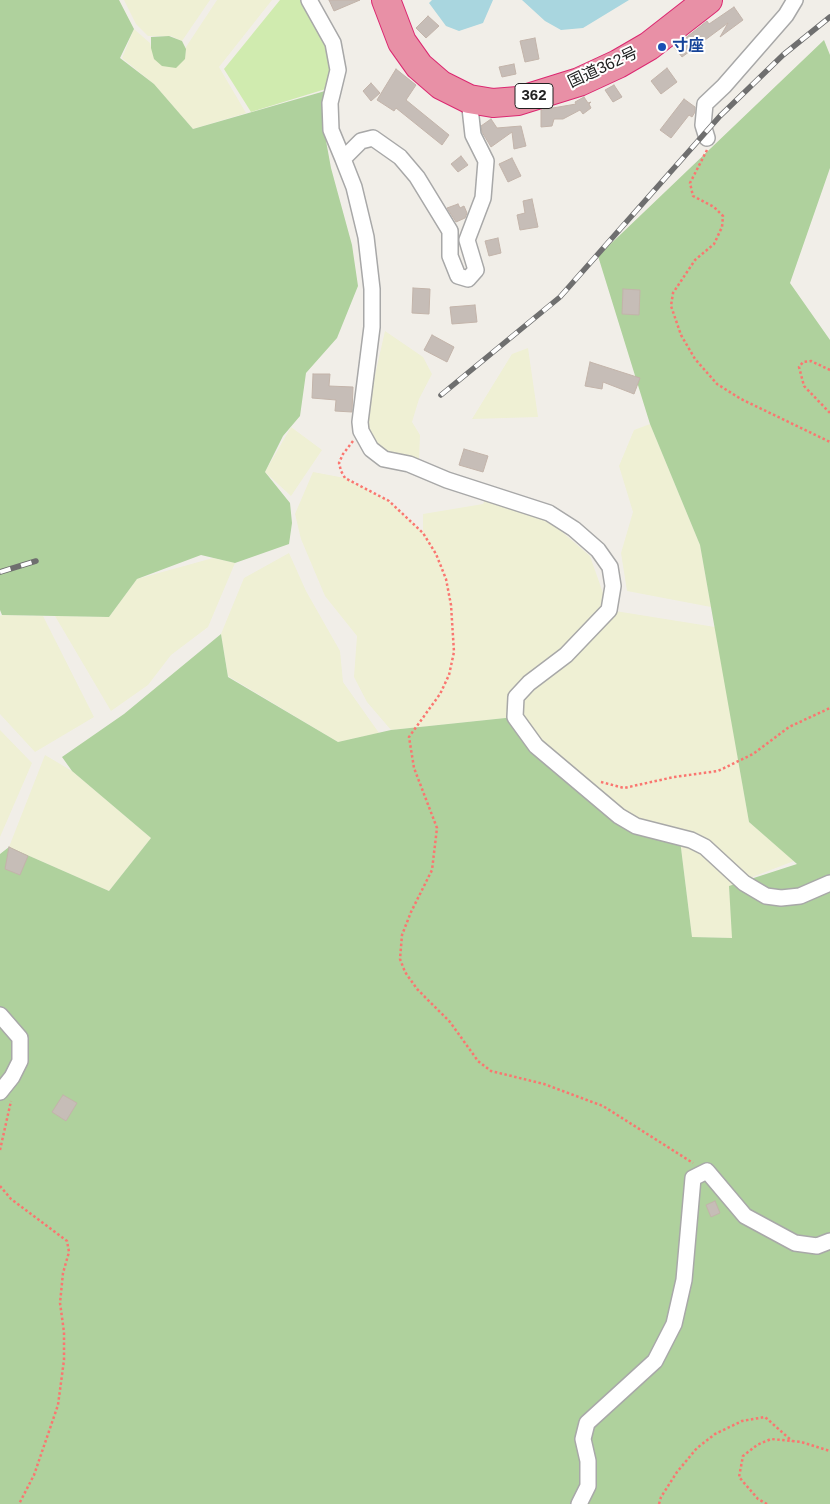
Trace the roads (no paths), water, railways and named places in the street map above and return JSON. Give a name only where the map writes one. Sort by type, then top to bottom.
[{"type":"highway","name":"国道362号","points":[[386,0],[402,42],[419,66],[441,85],[469,99],[493,103],[518,101],[579,82],[618,64],[649,46],[708,0]]},
{"type":"street","points":[[309,0],[333,43],[338,70],[330,103],[331,130],[354,187],[366,237],[372,289],[372,327],[360,422],[361,431],[371,448],[384,459],[409,464],[447,480],[549,513],[574,529],[598,550],[610,567],[613,586],[609,610],[566,655],[530,683],[516,697],[515,717],[536,746],[619,816],[636,826],[691,840],[744,883],[766,896],[781,898],[800,896],[830,883]]},
{"type":"street","points":[[707,138],[703,125],[705,104],[724,86],[786,15],[795,0]]},
{"type":"street","points":[[343,160],[361,141],[373,138],[400,158],[416,177],[450,231],[450,256],[458,276],[468,279],[476,270],[467,240],[482,198],[486,161],[473,134],[469,99]]},
{"type":"street","points":[[0,1014],[20,1038],[20,1061],[12,1077],[0,1092]]},
{"type":"street","points":[[579,1504],[588,1486],[588,1461],[583,1439],[587,1423],[655,1360],[674,1324],[684,1280],[692,1178],[707,1171],[746,1216],[795,1243],[817,1246],[830,1241]]},
{"type":"water","points":[[432,0],[493,0],[483,23],[459,31],[446,26],[429,3]]},
{"type":"water","points":[[522,0],[629,0],[583,28],[561,30],[545,21]]},
{"type":"railway","points":[[441,395],[560,297],[720,116],[783,55],[830,17]]},
{"type":"railway","points":[[0,572],[36,561]]},
{"type":"place","name":"寸座","points":[[662,47]]}]
